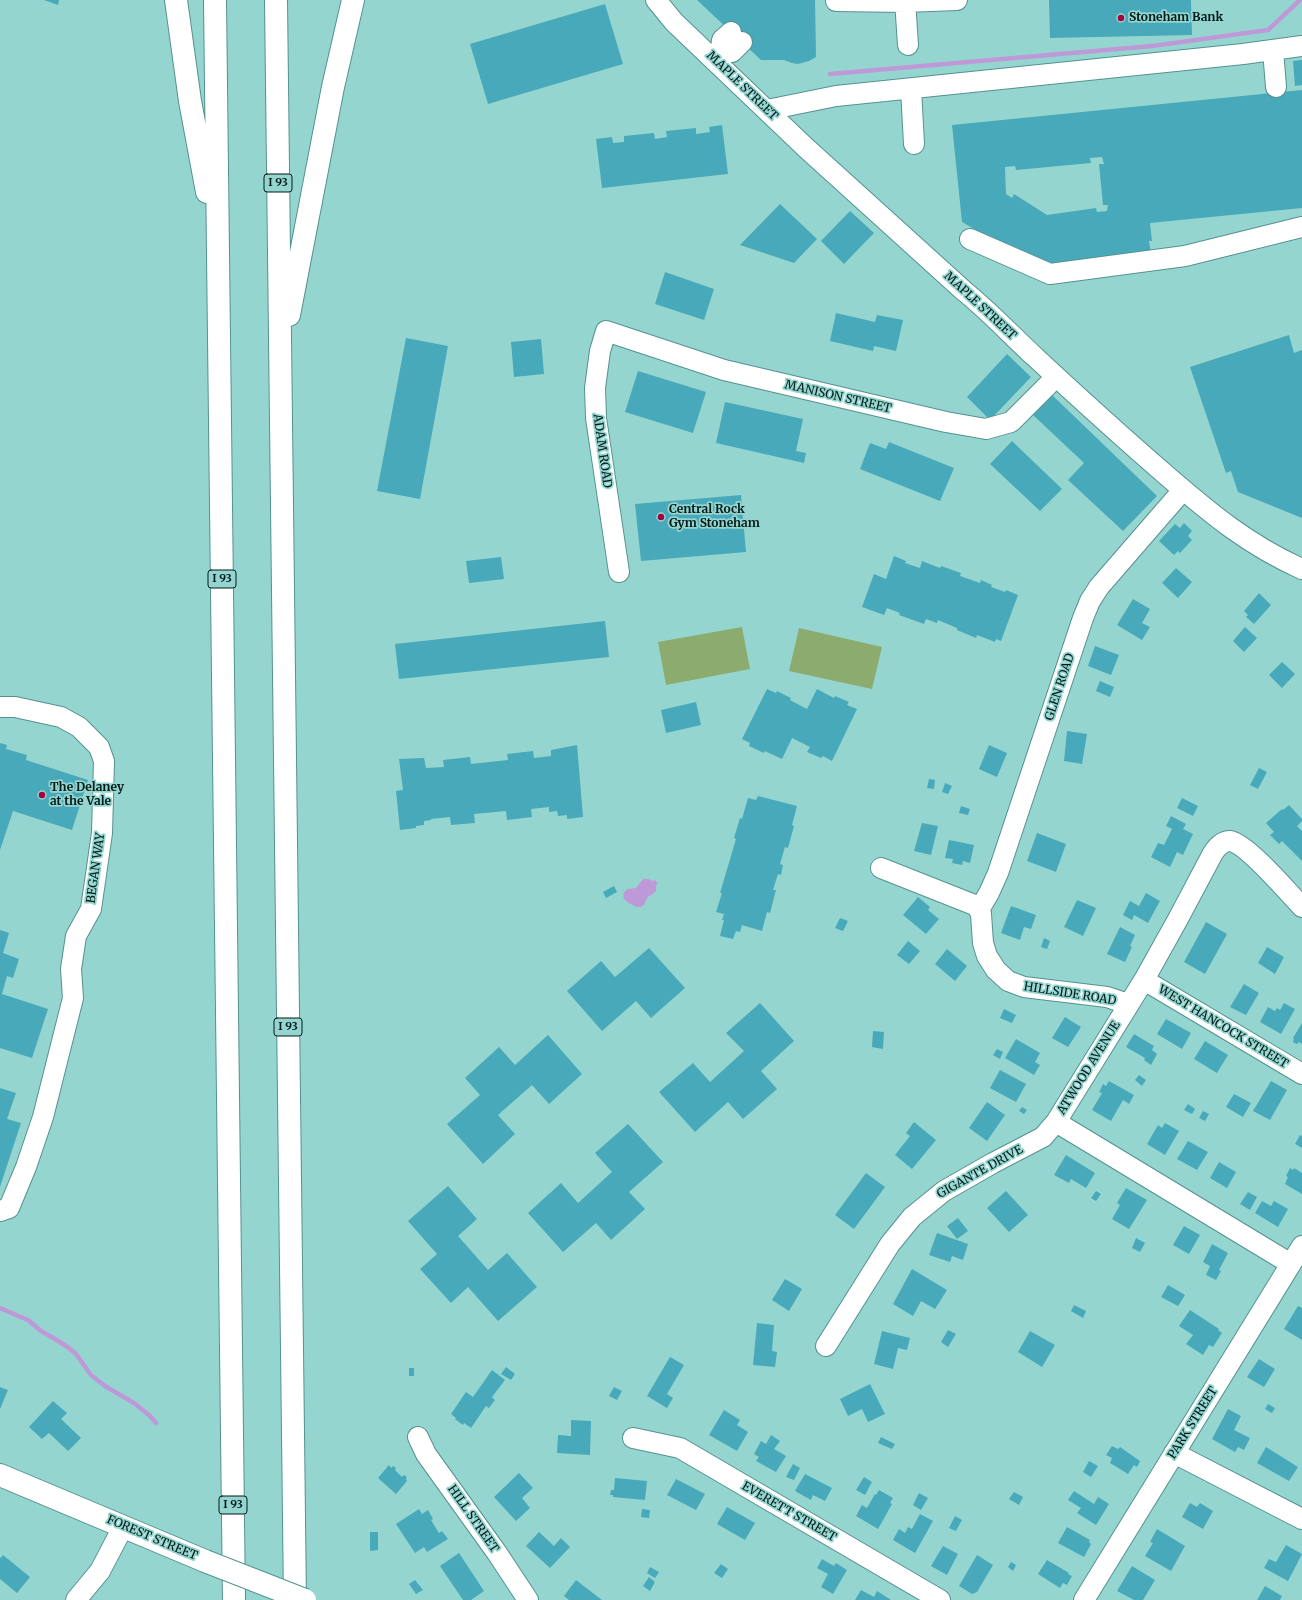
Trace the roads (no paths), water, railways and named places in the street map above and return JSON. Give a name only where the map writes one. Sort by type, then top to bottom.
[{"type":"main road","points":[[176,0],[190,102],[218,249]]},
{"type":"main road","name":"I 93","points":[[215,0],[234,1600]]},
{"type":"main road","name":"I 93","points":[[276,0],[295,1600]]},
{"type":"main road","points":[[280,365],[312,191],[353,0]]},
{"type":"main road","points":[[341,52],[353,18],[363,0]]},
{"type":"main road","name":"FOREST STREET","points":[[0,1475],[305,1600]]},
{"type":"street","name":"MAPLE STREET","points":[[645,0],[717,54],[767,110],[953,281],[985,308],[1088,407],[1183,490],[1236,533],[1264,551],[1302,569]]},
{"type":"street","name":"MAPLE STREET","points":[[656,0],[674,22]]},
{"type":"street","points":[[836,1],[957,0]]},
{"type":"street","points":[[905,1],[908,45]]},
{"type":"street","points":[[717,54],[722,40],[736,37]]},
{"type":"street","points":[[767,110],[836,96],[1302,46]]},
{"type":"street","points":[[1273,50],[1276,87]]},
{"type":"street","points":[[911,89],[914,144]]},
{"type":"street","points":[[970,239],[1050,274],[1185,256],[1302,226]]},
{"type":"street","name":"MANISON STREET","points":[[606,331],[724,370],[986,430],[1011,422],[1056,377]]},
{"type":"street","name":"ADAM ROAD","points":[[606,331],[600,351],[595,388],[597,424],[619,572]]},
{"type":"street","name":"GLEN ROAD","points":[[979,910],[998,873],[1090,601],[1109,575],[1183,490]]},
{"type":"street","name":"BEGAN WAY","points":[[0,708],[15,707],[61,716],[80,727],[99,747],[104,761],[102,833],[91,908],[76,936],[71,969],[72,998],[43,1117],[26,1167],[4,1209]]},
{"type":"street","name":"ATWOOD AVENUE","points":[[1291,1264],[1056,1122],[1144,980],[1213,853],[1226,842],[1235,843],[1252,856],[1302,906]]},
{"type":"street","points":[[881,868],[973,904],[979,910]]},
{"type":"street","name":"HILLSIDE ROAD","points":[[979,910],[983,943],[987,956],[996,970],[1008,981],[1024,987],[1107,997],[1128,1004]]},
{"type":"street","name":"WEST HANCOCK STREET","points":[[1144,980],[1302,1074]]},
{"type":"street","name":"GIGANTE DRIVE","points":[[826,1346],[890,1244],[912,1217],[944,1191],[986,1166],[1043,1137],[1056,1122]]},
{"type":"street","name":"PARK STREET","points":[[1084,1600],[1302,1246]]},
{"type":"street","name":"HILL STREET","points":[[418,1437],[426,1454],[493,1546],[528,1600]]},
{"type":"street","name":"EVERETT STREET","points":[[633,1438],[680,1448],[940,1600]]},
{"type":"street","points":[[1174,1453],[1302,1519]]},
{"type":"street","points":[[76,1600],[100,1571],[124,1527]]},
{"type":"waterway","points":[[830,74],[1152,46],[1268,30],[1300,0]]},
{"type":"waterway","points":[[0,1308],[28,1320],[41,1331],[69,1348],[76,1354],[91,1375],[105,1386],[134,1403],[156,1423]]},
{"type":"place","name":"Stoneham Bank","points":[[1121,18]]},
{"type":"place","name":"Central Rock Gym Stoneham","points":[[661,517]]},
{"type":"place","name":"The Delaney at the Vale","points":[[42,795]]}]
